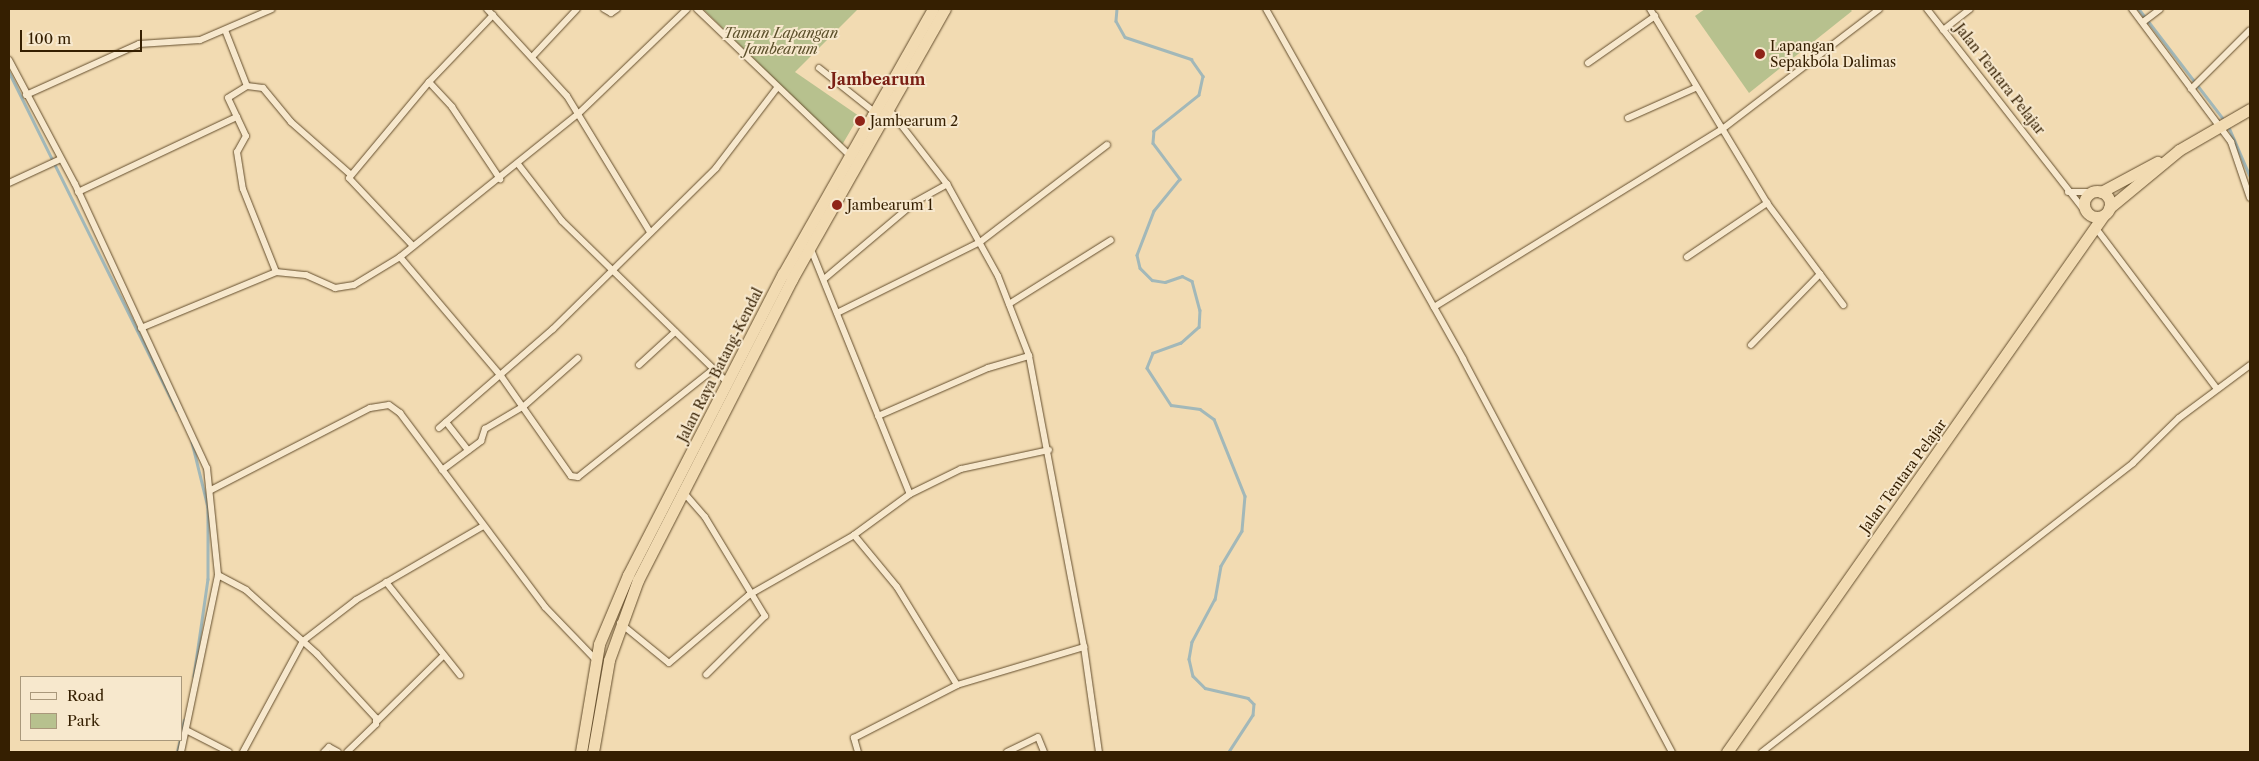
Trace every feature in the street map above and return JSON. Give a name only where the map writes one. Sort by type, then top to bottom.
[{"type":"highway","name":"Jalan Raya Batang-Kendal","points":[[592,752],[609,660],[620,623],[685,494],[747,358],[848,154],[933,9]]},
{"type":"highway","name":"Jalan Raya Batang-Kendal","points":[[580,752],[595,659],[628,575],[728,383],[747,358],[945,9]]},
{"type":"highway","name":"Jalan Tentara Pelajar","points":[[1727,752],[2106,212],[2179,150],[2250,108]]},
{"type":"highway","points":[[2085,240],[2086,212],[2084,201],[2097,192],[2179,150]]},
{"type":"highway","points":[[2086,212],[2106,212],[2108,197],[2097,192]]},
{"type":"street","points":[[26,94],[139,44],[178,45],[225,30],[272,9]]},
{"type":"street","points":[[487,9],[533,56],[578,114],[650,232]]},
{"type":"street","points":[[533,56],[577,9]]},
{"type":"street","points":[[604,9],[611,13],[618,9]]},
{"type":"street","points":[[141,328],[276,272],[306,275],[335,288],[354,285],[400,256],[518,164],[578,114],[686,9]]},
{"type":"street","points":[[697,9],[777,88],[848,154]]},
{"type":"street","points":[[1266,9],[1434,307],[1672,752]]},
{"type":"street","points":[[1650,9],[1721,130],[1767,203],[1843,305]]},
{"type":"street","points":[[1434,307],[1721,130],[1879,9]]},
{"type":"street","name":"Jalan Tentara Pelajar","points":[[1927,9],[2068,192],[2086,212]]},
{"type":"street","points":[[1943,30],[1970,9]]},
{"type":"street","points":[[2132,9],[2146,20],[2193,87],[2223,123],[2249,185],[2250,198]]},
{"type":"street","points":[[2146,20],[2160,9]]},
{"type":"street","points":[[413,246],[350,180],[350,174],[429,82],[493,15]]},
{"type":"street","points":[[1588,63],[1655,16]]},
{"type":"street","points":[[225,30],[247,86]]},
{"type":"street","points":[[2193,87],[2250,30]]},
{"type":"street","points":[[9,60],[78,192],[141,328],[188,421],[210,490],[218,574],[180,752]]},
{"type":"street","points":[[819,68],[873,111]]},
{"type":"street","points":[[429,82],[452,106],[500,178]]},
{"type":"street","points":[[276,272],[243,189],[237,152],[246,136],[228,98],[247,86],[263,88],[291,122],[350,174]]},
{"type":"street","points":[[439,428],[502,376],[716,168],[777,88]]},
{"type":"street","points":[[1628,118],[1696,88]]},
{"type":"street","points":[[888,107],[947,184],[980,242],[1009,304],[1028,356],[1049,450],[1084,647],[1099,752]]},
{"type":"street","points":[[78,192],[237,117]]},
{"type":"street","points":[[837,313],[980,242],[1107,145]]},
{"type":"street","points":[[9,182],[61,160]]},
{"type":"street","points":[[518,164],[562,221],[728,383]]},
{"type":"street","points":[[824,279],[915,202],[947,184]]},
{"type":"street","points":[[2068,192],[2097,192]]},
{"type":"street","points":[[1687,257],[1767,203]]},
{"type":"street","points":[[2095,227],[2217,389]]},
{"type":"street","points":[[1009,304],[1112,240]]},
{"type":"street","points":[[810,247],[910,494]]},
{"type":"street","points":[[400,256],[502,376],[571,476],[578,477],[714,369]]},
{"type":"street","points":[[1752,345],[1820,274]]},
{"type":"street","points":[[639,365],[675,332]]},
{"type":"street","points":[[878,416],[988,368],[1028,356]]},
{"type":"street","points":[[442,470],[481,441],[485,429],[524,406],[578,358]]},
{"type":"street","points":[[1762,752],[2134,463],[2217,389],[2250,365]]},
{"type":"street","points":[[210,490],[378,405],[389,405],[400,412],[544,607],[595,659]]},
{"type":"street","points":[[446,422],[468,450]]},
{"type":"street","points":[[620,623],[668,663],[750,595],[854,534],[910,494],[961,468],[1049,450]]},
{"type":"street","points":[[685,494],[705,517],[765,618],[706,675]]},
{"type":"street","points":[[243,752],[303,641],[386,582],[483,526]]},
{"type":"street","points":[[854,534],[897,587],[957,685]]},
{"type":"street","points":[[218,574],[246,590],[303,641],[377,721]]},
{"type":"street","points":[[386,582],[442,657],[460,675]]},
{"type":"street","points":[[858,752],[854,738],[957,685],[1084,647]]},
{"type":"street","points":[[347,752],[442,657]]},
{"type":"street","points":[[186,730],[229,752]]},
{"type":"street","points":[[1008,752],[1038,737],[1044,752]]},
{"type":"street","points":[[324,752],[329,747],[338,752]]},
{"type":"green space","name":"Taman Lapangan Jambearum","points":[[703,9],[858,9],[795,72],[859,116],[842,145]]},
{"type":"green space","name":"Lapangan Sepakbola Dalimas","points":[[1705,9],[1850,9],[1852,11],[1749,93],[1695,16]]},
{"type":"waterway","points":[[1117,9],[1116,21],[1125,37],[1191,59],[1203,76],[1199,95],[1154,131],[1153,143],[1180,179],[1154,211],[1137,255],[1140,268],[1152,280],[1165,282],[1182,276],[1192,281],[1200,310],[1199,327],[1181,343],[1153,353],[1147,368],[1171,405],[1200,409],[1214,419],[1245,496],[1242,531],[1221,566],[1215,599],[1192,642],[1189,659],[1193,676],[1205,688],[1248,698],[1254,704],[1253,715],[1229,752]]},
{"type":"waterway","points":[[2139,9],[2225,121]]},
{"type":"waterway","points":[[9,72],[177,410]]},
{"type":"waterway","points":[[2228,125],[2250,176]]},
{"type":"waterway","points":[[192,442],[208,507],[208,579],[194,676]]},
{"type":"waterway","points":[[182,729],[184,720]]},
{"type":"waterway","points":[[177,752],[180,741]]},
{"type":"place","name":"Lapangan Sepakbola Dalimas","points":[[1760,54]]},
{"type":"place","name":"Jambearum 2","points":[[860,121]]},
{"type":"place","name":"Jambearum 1","points":[[837,205]]},
{"type":"district","name":"Jambearum","points":[[878,79]]}]
